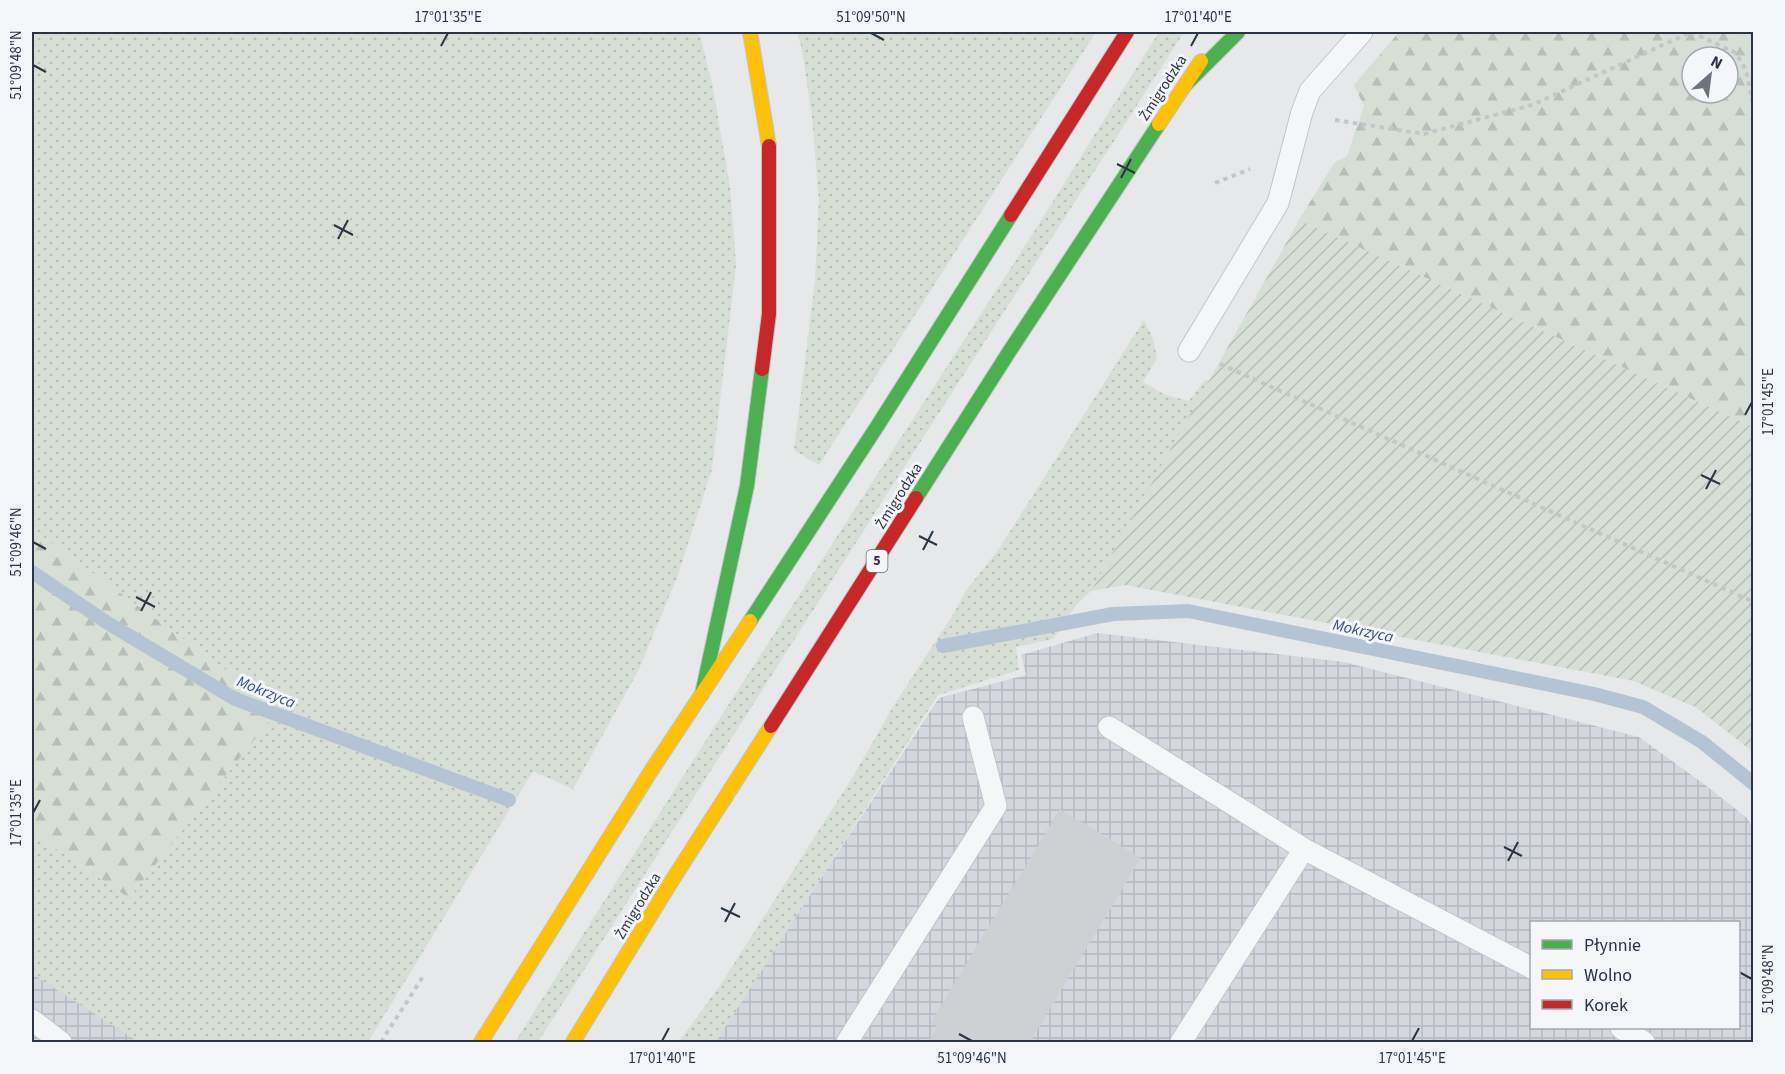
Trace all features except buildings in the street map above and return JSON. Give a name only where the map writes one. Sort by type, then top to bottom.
[{"type":"main road","points":[[702,694],[747,486],[769,314],[769,139],[750,32]]},
{"type":"main road","points":[[481,1042],[651,771],[878,425],[1127,32]]},
{"type":"main road","name":"Żmigrodzka","points":[[573,1042],[673,879],[1003,362],[1220,32]]},
{"type":"main road","name":"5","points":[[1186,84],[1238,32]]},
{"type":"lane","points":[[1189,351],[1278,203],[1302,112],[1310,91],[1362,32]]},
{"type":"lane","points":[[848,1042],[996,806],[973,717]]},
{"type":"lane","points":[[1109,727],[1304,849],[1530,967]]},
{"type":"lane","points":[[1181,1042],[1304,849]]},
{"type":"lane","points":[[32,1020],[61,1042]]},
{"type":"lane","points":[[1623,1029],[1644,1042]]},
{"type":"path","points":[[1302,112],[1338,121],[1424,134],[1532,105],[1691,32],[1736,53],[1746,70],[1754,109]]},
{"type":"path","points":[[1219,364],[1754,602]]},
{"type":"path","points":[[381,1042],[424,975]]},
{"type":"shaded area","points":[[1097,633],[1344,662],[1639,737],[1747,818],[1753,828],[1753,1042],[714,1042],[939,698],[1026,675],[1021,655]]},
{"type":"shaded area","points":[[32,890],[180,1042],[32,1042]]},
{"type":"green space","points":[[32,32],[699,32],[712,83],[730,187],[736,265],[712,469],[678,575],[639,669],[573,789],[533,771],[368,1042],[139,1042],[32,974],[32,832],[129,898],[291,692],[255,691],[32,529]]},
{"type":"green space","points":[[797,32],[1096,32],[819,465],[794,450],[815,280],[819,201],[812,117],[802,49]]},
{"type":"green space","points":[[1159,32],[1184,32],[538,1042],[515,1042],[734,696],[1032,235]]},
{"type":"green space","points":[[1399,32],[1753,32],[1753,427],[1299,220],[1334,163],[1347,156],[1364,106],[1354,85]]},
{"type":"green space","points":[[1299,220],[1753,427],[1753,752],[1697,708],[1634,681],[1125,585],[1091,591]]},
{"type":"green space","points":[[1144,320],[1153,339],[1157,358],[1143,382],[1165,395],[1189,401],[1205,380],[1209,381],[1091,591],[1077,604],[1053,639],[1016,647],[1019,670],[938,695],[716,1042],[679,1042],[723,981],[854,775],[894,705],[967,589],[997,552]]},
{"type":"green space","points":[[32,529],[255,691],[292,692],[129,898],[32,832]]},
{"type":"waterway","name":"Mokrzyca","points":[[32,572],[106,622],[235,699],[509,800]]},
{"type":"waterway","name":"Mokrzyca","points":[[943,646],[1113,614],[1188,611],[1594,694],[1643,707],[1702,742],[1754,784]]},
{"type":"traffic: fast","points":[[1186,84],[1238,32]]},
{"type":"traffic: fast","points":[[916,498],[1159,124]]},
{"type":"traffic: fast","points":[[750,621],[1011,215]]},
{"type":"traffic: fast","points":[[702,694],[747,486],[762,369]]},
{"type":"traffic: slow","points":[[750,32],[769,146]]},
{"type":"traffic: slow","points":[[1159,124],[1201,61]]},
{"type":"traffic: slow","points":[[481,1042],[651,771],[750,621]]},
{"type":"traffic: slow","points":[[573,1042],[673,879],[771,726]]},
{"type":"traffic: jam","points":[[1011,215],[1127,32]]},
{"type":"traffic: jam","points":[[762,369],[769,314],[769,146]]},
{"type":"traffic: jam","points":[[771,726],[916,498]]}]
